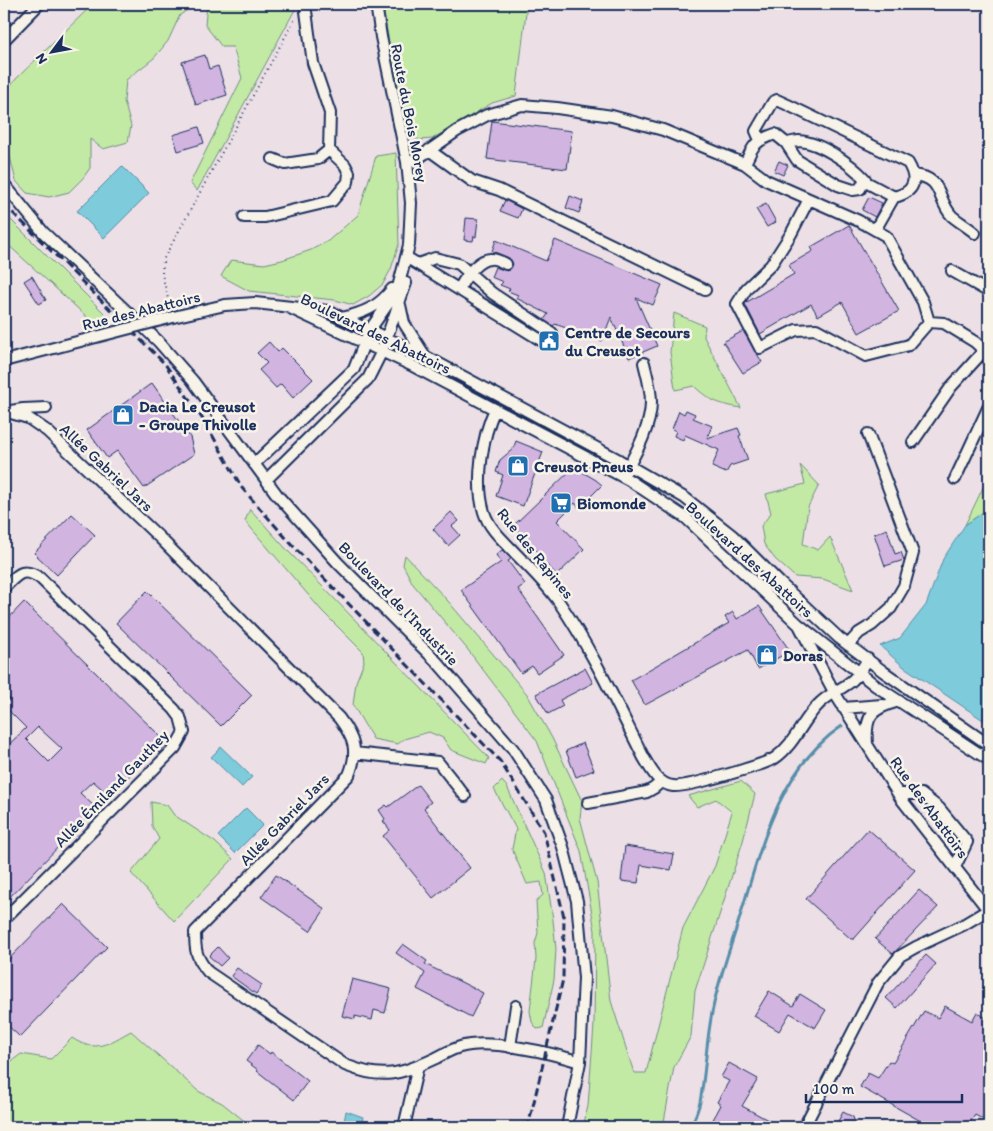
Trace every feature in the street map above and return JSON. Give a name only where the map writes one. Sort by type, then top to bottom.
[{"type":"street","points":[[4,40],[39,4]]},
{"type":"street","name":"Route du Bois Morey","points":[[254,464],[354,369],[363,342],[397,291],[401,276],[409,245],[411,203],[407,162],[376,4]]},
{"type":"street","points":[[244,217],[266,218],[332,201],[348,182],[349,173],[345,165],[329,150],[330,113],[313,63],[302,8]]},
{"type":"street","points":[[760,140],[756,131],[776,100],[903,160],[908,163],[914,175],[914,181],[910,189],[903,195],[894,197],[864,181],[865,179],[854,167],[834,154],[798,141],[786,143]]},
{"type":"street","points":[[407,162],[417,159],[457,131],[488,115],[522,105],[612,116],[664,130],[745,164],[766,180],[859,221],[886,236],[923,302],[929,322]]},
{"type":"street","points":[[745,164],[752,147],[760,140],[775,134],[786,143],[797,160],[838,186],[853,190],[860,189],[864,181]]},
{"type":"street","points":[[273,159],[285,164],[318,159],[329,150]]},
{"type":"street","points":[[428,150],[472,181],[499,190],[705,290]]},
{"type":"street","points":[[914,175],[923,176],[935,183],[951,215],[975,233]]},
{"type":"street","name":"Boulevard de l'Industrie","points":[[4,184],[43,232],[158,341],[193,381],[278,496],[338,563],[437,662],[513,748],[546,800],[563,847],[576,901],[584,978],[580,1062],[567,1127]]},
{"type":"street","points":[[875,230],[894,197]]},
{"type":"street","points":[[808,199],[791,234],[771,265],[747,288],[737,304],[760,348],[796,330],[816,329],[866,356],[908,345],[929,322]]},
{"type":"street","points":[[406,257],[544,342],[552,333],[492,293],[460,264],[435,258],[418,264]]},
{"type":"street","name":"Route du Bois Morey","points":[[266,480],[368,379],[382,351],[400,304],[409,272],[406,257]]},
{"type":"street","points":[[458,289],[469,273],[482,262],[491,258],[506,264]]},
{"type":"street","points":[[952,271],[989,292]]},
{"type":"street","name":"Route du Bois Morey","points":[[342,318],[368,310],[379,304],[401,276]]},
{"type":"street","name":"Rue des Abattoirs","points":[[4,361],[225,305],[255,303],[287,307]]},
{"type":"street","points":[[400,304],[404,323],[426,357]]},
{"type":"street","name":"Boulevard des Abattoirs","points":[[287,307],[328,311],[426,357],[629,465],[685,498],[733,536],[780,583],[848,645],[989,745]]},
{"type":"street","name":"Boulevard des Abattoirs","points":[[287,307],[382,351],[623,476],[686,518],[798,624],[859,673],[989,760]]},
{"type":"street","points":[[913,442],[951,387],[988,350],[944,323],[929,322]]},
{"type":"street","points":[[623,476],[647,426],[651,403],[650,386],[644,363]]},
{"type":"street","points":[[955,479],[989,406]]},
{"type":"street","points":[[5,412],[46,408]]},
{"type":"street","name":"Rue des Rapines","points":[[495,409],[488,425],[481,464],[481,496],[484,514],[495,532],[558,601],[586,648],[644,758],[654,775],[661,782]]},
{"type":"street","name":"Allée Gabriel Jars","points":[[5,412],[28,418],[47,431],[160,538],[339,718],[353,740],[355,761],[349,775],[195,932],[195,950],[198,960],[208,972],[345,1065],[364,1073],[388,1075],[418,1066],[460,1046],[482,1044],[546,1052],[580,1062]]},
{"type":"street","points":[[848,645],[891,608],[904,586],[913,553],[868,434]]},
{"type":"street","name":"Allée Émiland Gauthey","points":[[4,588],[18,574],[25,572],[32,572],[40,578],[174,709],[180,717],[184,732],[176,748],[4,919]]},
{"type":"street","name":"Rue des Abattoirs","points":[[798,624],[843,708],[899,794],[989,910],[900,956],[878,983],[804,1127]]},
{"type":"street","points":[[588,803],[647,792],[661,782],[674,786],[690,784],[757,766],[776,757],[794,740],[815,708],[826,697],[846,685],[859,673],[868,660]]},
{"type":"street","points":[[843,708],[886,705],[899,701]]},
{"type":"street","points":[[867,745],[866,725],[868,719],[886,705]]},
{"type":"street","points":[[354,753],[438,762],[465,796]]},
{"type":"street","points":[[899,794],[921,794],[939,808],[967,842],[955,867]]},
{"type":"street","points":[[510,1047],[516,1006]]},
{"type":"street","points":[[404,1127],[418,1066]]},
{"type":"path","points":[[173,317],[162,274],[163,260],[302,8]]},
{"type":"green space","points":[[93,4],[196,4],[180,15],[168,41],[154,58],[126,80],[124,101],[131,126],[128,142],[103,149],[90,139],[90,168],[69,192],[49,197],[27,193],[16,181],[4,133],[4,93]]},
{"type":"green space","points":[[207,4],[298,4],[197,191],[190,183],[242,78],[233,47],[222,47],[205,25]]},
{"type":"green space","points":[[382,4],[527,4],[516,96],[492,103],[432,139],[420,140],[408,136]]},
{"type":"green space","points":[[396,153],[399,244],[391,269],[383,284],[369,296],[353,305],[335,300],[249,291],[221,276],[231,260],[264,264],[311,250],[328,241],[358,215],[376,156]]},
{"type":"green space","points":[[4,213],[109,318],[99,328],[4,241]]},
{"type":"green space","points":[[674,313],[705,326],[704,337],[741,408],[716,402],[705,396],[694,386],[675,390],[670,352]]},
{"type":"green space","points":[[800,465],[819,485],[808,507],[803,544],[818,550],[830,537],[853,590],[823,579],[795,577],[775,559],[764,544],[761,526],[771,513],[766,494],[805,484]]},
{"type":"green space","points":[[989,475],[989,508],[965,525]]},
{"type":"green space","points":[[250,509],[289,552],[489,758],[486,764],[451,750],[443,738],[429,732],[404,739],[398,744],[373,739],[353,705],[356,682],[364,662],[363,652],[322,611],[245,521]]},
{"type":"green space","points":[[405,555],[447,600],[527,694],[552,738],[582,801],[580,818],[597,882],[611,1001],[634,1073],[646,1073],[683,928],[715,866],[732,812],[716,799],[697,807],[688,796],[741,781],[755,794],[743,841],[695,991],[691,1036],[674,1067],[663,1127],[583,1127],[588,1106],[594,1025],[595,931],[581,851],[537,741],[468,650],[413,584],[403,565]]},
{"type":"green space","points":[[502,781],[507,787],[546,873],[553,920],[556,949],[554,980],[543,1028],[537,1029],[532,1022],[530,1011],[536,959],[535,943],[538,933],[536,901],[543,895],[541,882],[527,884],[512,849],[516,829],[494,789]]},
{"type":"green space","points":[[151,802],[167,805],[174,815],[215,842],[233,859],[174,921],[131,873],[159,839],[152,826]]},
{"type":"green space","points":[[131,1031],[198,1091],[222,1103],[252,1127],[4,1127],[4,1067],[21,1054],[51,1059],[72,1038],[81,1043],[95,1046],[109,1043]]},
{"type":"water","points":[[122,166],[149,193],[104,238],[77,211]]},
{"type":"water","points":[[989,508],[989,724],[904,667],[880,646],[900,638],[926,605],[943,559],[965,525]]},
{"type":"water","points":[[221,747],[252,777],[242,787],[211,757]]},
{"type":"water","points":[[246,808],[263,825],[235,853],[218,836]]},
{"type":"water","points":[[346,1111],[363,1117],[361,1127],[343,1127]]},
{"type":"building","points":[[205,55],[209,69],[218,66],[227,95],[196,105],[182,62]]},
{"type":"building","points":[[492,121],[572,131],[567,169],[487,159]]},
{"type":"building","points":[[199,127],[204,143],[178,151],[173,135]]},
{"type":"building","points":[[779,161],[788,165],[783,175],[774,171]]},
{"type":"building","points":[[570,196],[583,201],[579,213],[566,208]]},
{"type":"building","points":[[869,197],[882,203],[875,217],[862,210]]},
{"type":"building","points":[[505,200],[522,209],[518,218],[500,211]]},
{"type":"building","points":[[766,204],[776,222],[767,227],[756,209]]},
{"type":"building","points":[[466,218],[478,219],[476,237],[474,236],[473,241],[464,240]]},
{"type":"building","points":[[849,225],[899,311],[859,333],[842,302],[818,316],[811,304],[760,334],[745,304],[794,274],[789,265],[813,251],[811,247]]},
{"type":"building","points":[[496,240],[546,261],[555,240],[662,285],[653,305],[636,298],[657,346],[629,358],[611,317],[602,341],[555,324],[553,326],[544,320],[548,314],[516,298],[518,295],[500,285],[503,282],[491,277],[495,267],[507,271],[513,264],[509,258],[492,251]]},
{"type":"building","points":[[32,276],[46,300],[39,304],[24,281]]},
{"type":"building","points":[[743,331],[762,362],[743,373],[723,342]]},
{"type":"building","points":[[269,342],[278,352],[282,348],[313,379],[293,398],[281,384],[276,388],[259,370],[267,363],[257,353]]},
{"type":"building","points":[[152,383],[190,437],[194,454],[144,488],[117,451],[107,458],[87,430]]},
{"type":"building","points":[[686,410],[695,414],[693,418],[712,426],[707,438],[738,428],[748,460],[730,466],[726,473],[712,467],[719,450],[685,435],[683,440],[674,436],[676,431],[672,429],[679,411],[684,414]]},
{"type":"building","points":[[516,441],[543,452],[523,506],[496,496],[503,475],[496,472],[500,460],[513,449]]},
{"type":"building","points":[[574,467],[602,485],[591,496],[592,502],[585,502],[579,508],[575,503],[557,521],[584,549],[557,575],[537,555],[539,553],[513,526]]},
{"type":"building","points":[[451,512],[459,521],[452,526],[460,535],[448,546],[433,529]]},
{"type":"building","points":[[72,514],[95,535],[57,575],[34,553]]},
{"type":"building","points":[[887,529],[895,554],[901,552],[904,560],[885,566],[874,534]]},
{"type":"building","points":[[502,550],[511,559],[508,561],[525,584],[518,589],[564,655],[537,673],[532,666],[521,673],[461,590],[501,562],[496,555]]},
{"type":"building","points":[[147,591],[252,695],[221,726],[116,623]]},
{"type":"building","points":[[24,602],[164,740],[161,743],[165,746],[159,753],[155,749],[110,796],[93,781],[80,793],[96,808],[4,903],[4,749],[26,728],[4,706],[10,699],[4,693],[4,623]],"holes":[[[38,727],[62,749],[49,762],[26,739]]]},
{"type":"building","points":[[759,606],[790,651],[758,669],[748,650],[645,705],[631,680],[729,623],[725,617],[733,612],[737,619]]},
{"type":"building","points":[[585,668],[593,683],[560,700],[563,706],[548,714],[536,694]]},
{"type":"building","points":[[583,743],[594,770],[576,777],[566,751]]},
{"type":"building","points":[[418,785],[431,802],[424,808],[470,868],[433,898],[383,836],[390,830],[383,821],[385,819],[379,810],[386,805],[388,807]]},
{"type":"building","points":[[868,829],[915,870],[854,939],[851,939],[806,899]]},
{"type":"building","points":[[625,846],[674,854],[671,870],[641,865],[638,883],[621,881]]},
{"type":"building","points":[[276,875],[325,909],[310,931],[261,897]]},
{"type":"building","points":[[919,890],[938,907],[893,954],[875,939]]},
{"type":"building","points":[[63,904],[107,947],[20,1037],[4,1022],[4,964]]},
{"type":"building","points":[[403,944],[427,961],[425,964],[483,993],[471,1017],[417,989],[425,973],[396,953]]},
{"type":"building","points":[[218,947],[228,958],[220,966],[209,956]]},
{"type":"building","points":[[926,955],[936,964],[897,1008],[886,998]]},
{"type":"building","points":[[237,968],[262,985],[256,994],[231,976]]},
{"type":"building","points":[[352,979],[391,989],[385,1013],[374,1010],[372,1020],[355,1016],[355,1019],[342,1016]]},
{"type":"building","points":[[769,991],[793,1006],[800,994],[826,1010],[815,1028],[790,1013],[779,1031],[754,1016]]},
{"type":"building","points":[[945,1006],[972,1021],[977,1012],[989,1020],[989,1111],[984,1120],[975,1115],[967,1127],[961,1124],[959,1127],[924,1127],[926,1124],[860,1087],[868,1073],[878,1078],[889,1061],[893,1063],[924,1011],[938,1018]]},
{"type":"building","points":[[258,1045],[270,1054],[271,1052],[308,1081],[294,1100],[246,1061]]},
{"type":"building","points":[[729,1063],[758,1079],[742,1106],[781,1127],[709,1127],[721,1105],[717,1102],[729,1081],[721,1077]]},
{"type":"building","points":[[843,1112],[853,1117],[856,1127],[844,1127],[837,1123]]},
{"type":"waterway","points":[[691,1127],[700,1102],[715,997],[755,867],[774,813],[802,765],[820,744],[842,726]]},
{"type":"railway","points":[[4,204],[165,364],[206,424],[242,488],[294,547],[500,761],[544,832],[564,917],[563,979],[528,1127]]},
{"type":"place","name":"Centre de Secours du Creusot","points":[[549,341]]},
{"type":"place","name":"Dacia Le Creusot - Groupe Thivolle","points":[[123,415]]},
{"type":"place","name":"Creusot Pneus","points":[[518,466]]},
{"type":"place","name":"Biomonde","points":[[561,503]]},
{"type":"place","name":"Doras","points":[[767,655]]}]
